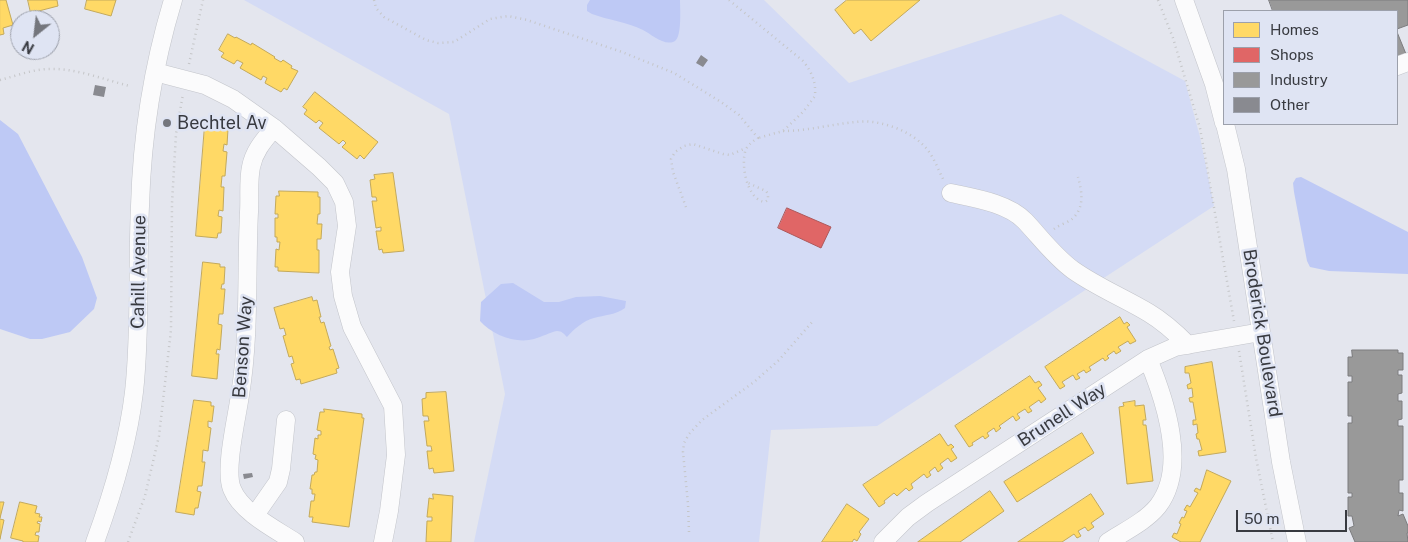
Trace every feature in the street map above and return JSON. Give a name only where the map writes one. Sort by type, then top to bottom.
[{"type":"street","name":"Cahill Avenue","points":[[95,542],[118,471],[134,393],[138,340],[142,173],[149,103],[173,0]]},
{"type":"street","name":"Broderick Boulevard","points":[[1184,0],[1223,114]]},
{"type":"street","points":[[155,72],[186,79],[218,90],[233,99],[274,128],[335,183],[344,202],[347,226],[340,272],[343,296],[352,326],[393,406],[396,455],[383,542]]},
{"type":"street","name":"Broderick Boulevard","points":[[1226,125],[1237,178],[1286,490],[1296,542]]},
{"type":"street","name":"Benson Way","points":[[274,128],[256,151],[251,165],[246,341],[242,387],[228,474],[231,488],[239,500],[254,515],[295,542]]},
{"type":"street","points":[[951,193],[1002,206],[1025,220],[1049,250],[1073,270],[1151,314],[1171,328],[1188,345]]},
{"type":"street","name":"Brunell Way","points":[[883,542],[908,517],[926,503],[1148,359],[1175,347],[1261,332]]},
{"type":"street","points":[[1108,542],[1147,517],[1157,507],[1166,494],[1171,479],[1173,452],[1166,411],[1159,386],[1148,359]]},
{"type":"street","points":[[254,515],[278,482],[286,420]]},
{"type":"path","points":[[128,542],[145,496],[159,436],[171,330],[172,204],[176,134],[203,0]]},
{"type":"path","points":[[374,0],[380,14],[426,40],[438,43],[454,42],[490,19],[508,16],[527,20],[622,52],[674,73],[721,102],[739,115],[758,138]]},
{"type":"path","points":[[729,0],[790,49],[811,71],[815,83],[815,96],[803,112],[784,131]]},
{"type":"path","points":[[1158,0],[1200,128],[1237,335],[1256,458],[1273,542]]},
{"type":"path","points":[[0,80],[50,69],[67,71],[130,86]]},
{"type":"path","points":[[748,183],[766,191],[768,200],[765,202],[759,201],[754,197],[748,183],[744,161],[749,144],[758,138],[784,131],[812,130],[857,121],[874,122],[889,126],[921,142],[936,163],[942,179],[951,193]]},
{"type":"path","points":[[686,207],[673,172],[671,159],[675,152],[684,146],[693,144],[730,155],[748,147]]},
{"type":"path","points":[[1040,237],[1072,218],[1078,212],[1082,197],[1078,177]]},
{"type":"path","points":[[688,532],[688,504],[683,452],[688,434],[702,420],[754,382],[779,360],[813,321]]},
{"type":"shaded area","points":[[244,0],[764,0],[849,83],[1061,14],[1185,81],[1200,137],[1214,206],[877,426],[771,430],[759,542],[474,542],[505,394],[449,114]]},
{"type":"water","points":[[590,0],[680,0],[679,34],[675,41],[667,42],[637,27],[592,14],[587,11],[587,5]]},
{"type":"water","points":[[0,120],[18,134],[82,257],[97,298],[94,309],[70,332],[42,339],[30,339],[0,329]]},
{"type":"water","points":[[1301,177],[1408,232],[1408,274],[1329,271],[1310,267],[1307,261],[1293,183],[1296,178]]},
{"type":"water","points":[[513,283],[544,302],[559,302],[576,297],[600,296],[626,301],[625,308],[586,321],[567,337],[562,332],[557,331],[534,339],[512,339],[498,334],[480,321],[481,302],[501,284]]},
{"type":"building: Homes","points":[[0,0],[6,0],[10,14],[10,26],[3,28],[4,34],[0,35]]},
{"type":"building: Homes","points":[[28,0],[57,0],[58,6],[43,10],[30,10]]},
{"type":"building: Homes","points":[[87,0],[116,0],[111,16],[85,9]]},
{"type":"building: Homes","points":[[847,0],[920,0],[871,41],[861,29],[854,34],[835,10]]},
{"type":"building: Homes","points":[[228,34],[251,45],[252,43],[281,62],[283,60],[292,66],[291,68],[298,71],[287,90],[284,88],[281,92],[265,83],[267,78],[263,76],[261,80],[240,68],[243,63],[237,60],[234,64],[221,57],[224,53],[219,50]]},
{"type":"building: Homes","points":[[315,92],[378,142],[364,159],[360,155],[357,159],[342,147],[346,143],[343,140],[339,144],[319,128],[323,123],[319,120],[316,123],[304,114],[307,110],[303,107]]},
{"type":"building: Homes","points":[[205,125],[223,126],[222,128],[228,129],[227,145],[224,144],[223,151],[227,152],[225,176],[222,176],[221,187],[224,187],[223,211],[219,210],[218,216],[222,217],[221,233],[218,233],[217,238],[196,236]]},
{"type":"building: Homes","points":[[393,173],[404,251],[383,253],[382,249],[379,250],[376,231],[381,231],[381,227],[376,228],[372,201],[377,201],[376,197],[372,197],[370,180],[375,179],[374,175]]},
{"type":"building: Homes","points":[[279,191],[318,192],[318,197],[320,197],[320,214],[318,214],[317,224],[322,224],[321,239],[317,239],[319,273],[278,271],[278,267],[275,267],[276,249],[279,250],[280,242],[277,242],[277,237],[275,237],[275,218],[278,218],[278,214],[275,214],[276,196],[279,196]]},
{"type":"building: Homes","points":[[203,262],[220,264],[220,267],[225,267],[224,284],[222,284],[221,289],[225,289],[223,314],[219,314],[218,324],[222,325],[220,350],[217,349],[216,354],[219,354],[217,379],[192,376]]},
{"type":"building: Homes","points":[[312,297],[313,301],[317,300],[321,317],[319,317],[321,323],[324,322],[331,346],[329,347],[330,350],[333,349],[339,368],[336,369],[337,373],[301,384],[300,379],[296,380],[291,364],[294,363],[292,356],[289,357],[283,336],[286,335],[284,328],[280,329],[274,308]]},
{"type":"building: Homes","points":[[1120,317],[1124,324],[1127,322],[1130,325],[1127,327],[1136,341],[1130,344],[1128,341],[1118,347],[1121,351],[1116,354],[1114,351],[1107,356],[1109,358],[1105,361],[1103,358],[1089,367],[1091,370],[1086,373],[1084,370],[1077,374],[1080,378],[1076,380],[1073,375],[1062,382],[1065,386],[1060,389],[1045,367]]},
{"type":"building: Homes","points":[[1212,362],[1226,452],[1199,456],[1198,451],[1202,450],[1196,434],[1198,433],[1197,424],[1193,425],[1193,420],[1196,420],[1193,402],[1190,402],[1189,398],[1193,397],[1192,388],[1188,389],[1187,385],[1191,383],[1189,373],[1185,373],[1185,367]]},
{"type":"building: Homes","points":[[1030,376],[1035,383],[1039,381],[1042,385],[1038,388],[1046,399],[1041,403],[1039,400],[1029,407],[1032,411],[1028,413],[1025,409],[1017,414],[1020,418],[1016,421],[1013,416],[999,426],[1001,428],[996,432],[994,428],[987,433],[989,436],[985,439],[983,436],[969,447],[955,426]]},
{"type":"building: Homes","points":[[446,392],[454,471],[434,473],[433,468],[429,469],[427,451],[432,451],[431,446],[427,446],[424,421],[429,421],[428,416],[423,416],[422,399],[426,398],[426,393]]},
{"type":"building: Homes","points":[[194,400],[211,402],[211,406],[214,406],[212,422],[208,421],[208,427],[211,428],[208,451],[203,450],[202,462],[205,462],[202,486],[198,486],[197,491],[201,492],[198,508],[195,508],[194,515],[176,512]]},
{"type":"building: Homes","points":[[1135,401],[1135,406],[1144,405],[1146,420],[1143,420],[1143,425],[1146,425],[1153,481],[1127,484],[1119,407],[1124,406],[1123,403]]},
{"type":"building: Homes","points":[[324,409],[362,414],[362,418],[364,418],[349,527],[312,522],[313,517],[309,517],[311,501],[314,501],[315,494],[312,494],[312,489],[310,489],[312,475],[317,472],[318,460],[315,459],[316,455],[313,454],[315,438],[318,439],[318,435],[321,435],[321,431],[317,430],[320,412],[324,412]]},
{"type":"building: Homes","points":[[1082,433],[1094,453],[1017,502],[1004,482]]},
{"type":"building: Homes","points":[[940,434],[948,446],[951,444],[954,447],[951,449],[957,458],[951,462],[948,458],[940,464],[943,468],[938,472],[935,467],[929,472],[931,475],[927,478],[924,474],[911,484],[913,488],[909,491],[906,488],[897,496],[894,493],[879,507],[863,485]]},
{"type":"building: Homes","points":[[1207,470],[1231,481],[1200,542],[1181,542],[1172,537],[1174,533],[1177,534],[1181,524],[1179,523],[1187,511],[1184,510],[1187,505],[1190,507],[1198,493],[1194,491],[1196,488],[1200,490]]},
{"type":"building: Homes","points":[[990,491],[1004,511],[960,542],[918,542]]},
{"type":"building: Homes","points":[[433,494],[453,496],[451,542],[426,542],[427,521],[432,521],[432,517],[427,517],[429,498],[433,499]]},
{"type":"building: Homes","points":[[1091,494],[1104,514],[1091,523],[1094,527],[1088,531],[1085,527],[1078,531],[1081,536],[1077,538],[1074,534],[1062,542],[1018,542]]},
{"type":"building: Homes","points":[[0,502],[4,502],[0,518]]},
{"type":"building: Homes","points":[[20,502],[37,506],[35,513],[40,514],[39,517],[42,517],[41,522],[38,521],[37,523],[40,524],[39,532],[36,532],[35,535],[39,536],[38,542],[23,542],[11,538]]},
{"type":"building: Homes","points":[[847,504],[869,519],[859,532],[861,534],[857,541],[854,539],[852,542],[822,542]]},
{"type":"building: Homes","points":[[0,519],[4,520],[0,539]]},
{"type":"building: Shops","points":[[787,208],[831,227],[821,248],[778,228]]},
{"type":"building: Industry","points":[[1269,0],[1408,0],[1408,25],[1398,29],[1398,10],[1273,10]]},
{"type":"building: Industry","points":[[1398,34],[1406,54],[1398,58]]},
{"type":"building: Industry","points":[[1352,350],[1398,350],[1398,353],[1403,353],[1403,370],[1398,370],[1398,375],[1402,375],[1402,393],[1398,394],[1398,401],[1402,401],[1402,419],[1398,420],[1398,426],[1403,426],[1403,480],[1399,480],[1399,493],[1403,493],[1403,511],[1399,510],[1398,516],[1403,514],[1408,526],[1408,542],[1355,542],[1349,528],[1354,526],[1352,516],[1348,516],[1348,497],[1352,497],[1352,493],[1348,493],[1348,423],[1352,423],[1352,416],[1348,416],[1348,382],[1352,382],[1352,376],[1348,376],[1348,357],[1352,357]]},
{"type":"building: Other","points":[[701,55],[708,60],[703,67],[696,63]]},
{"type":"building: Other","points":[[95,85],[106,87],[104,97],[93,95]]},
{"type":"building: Other","points":[[252,473],[253,477],[244,479],[243,474]]},
{"type":"place","name":"Bechtel Av","points":[[167,123]]}]
